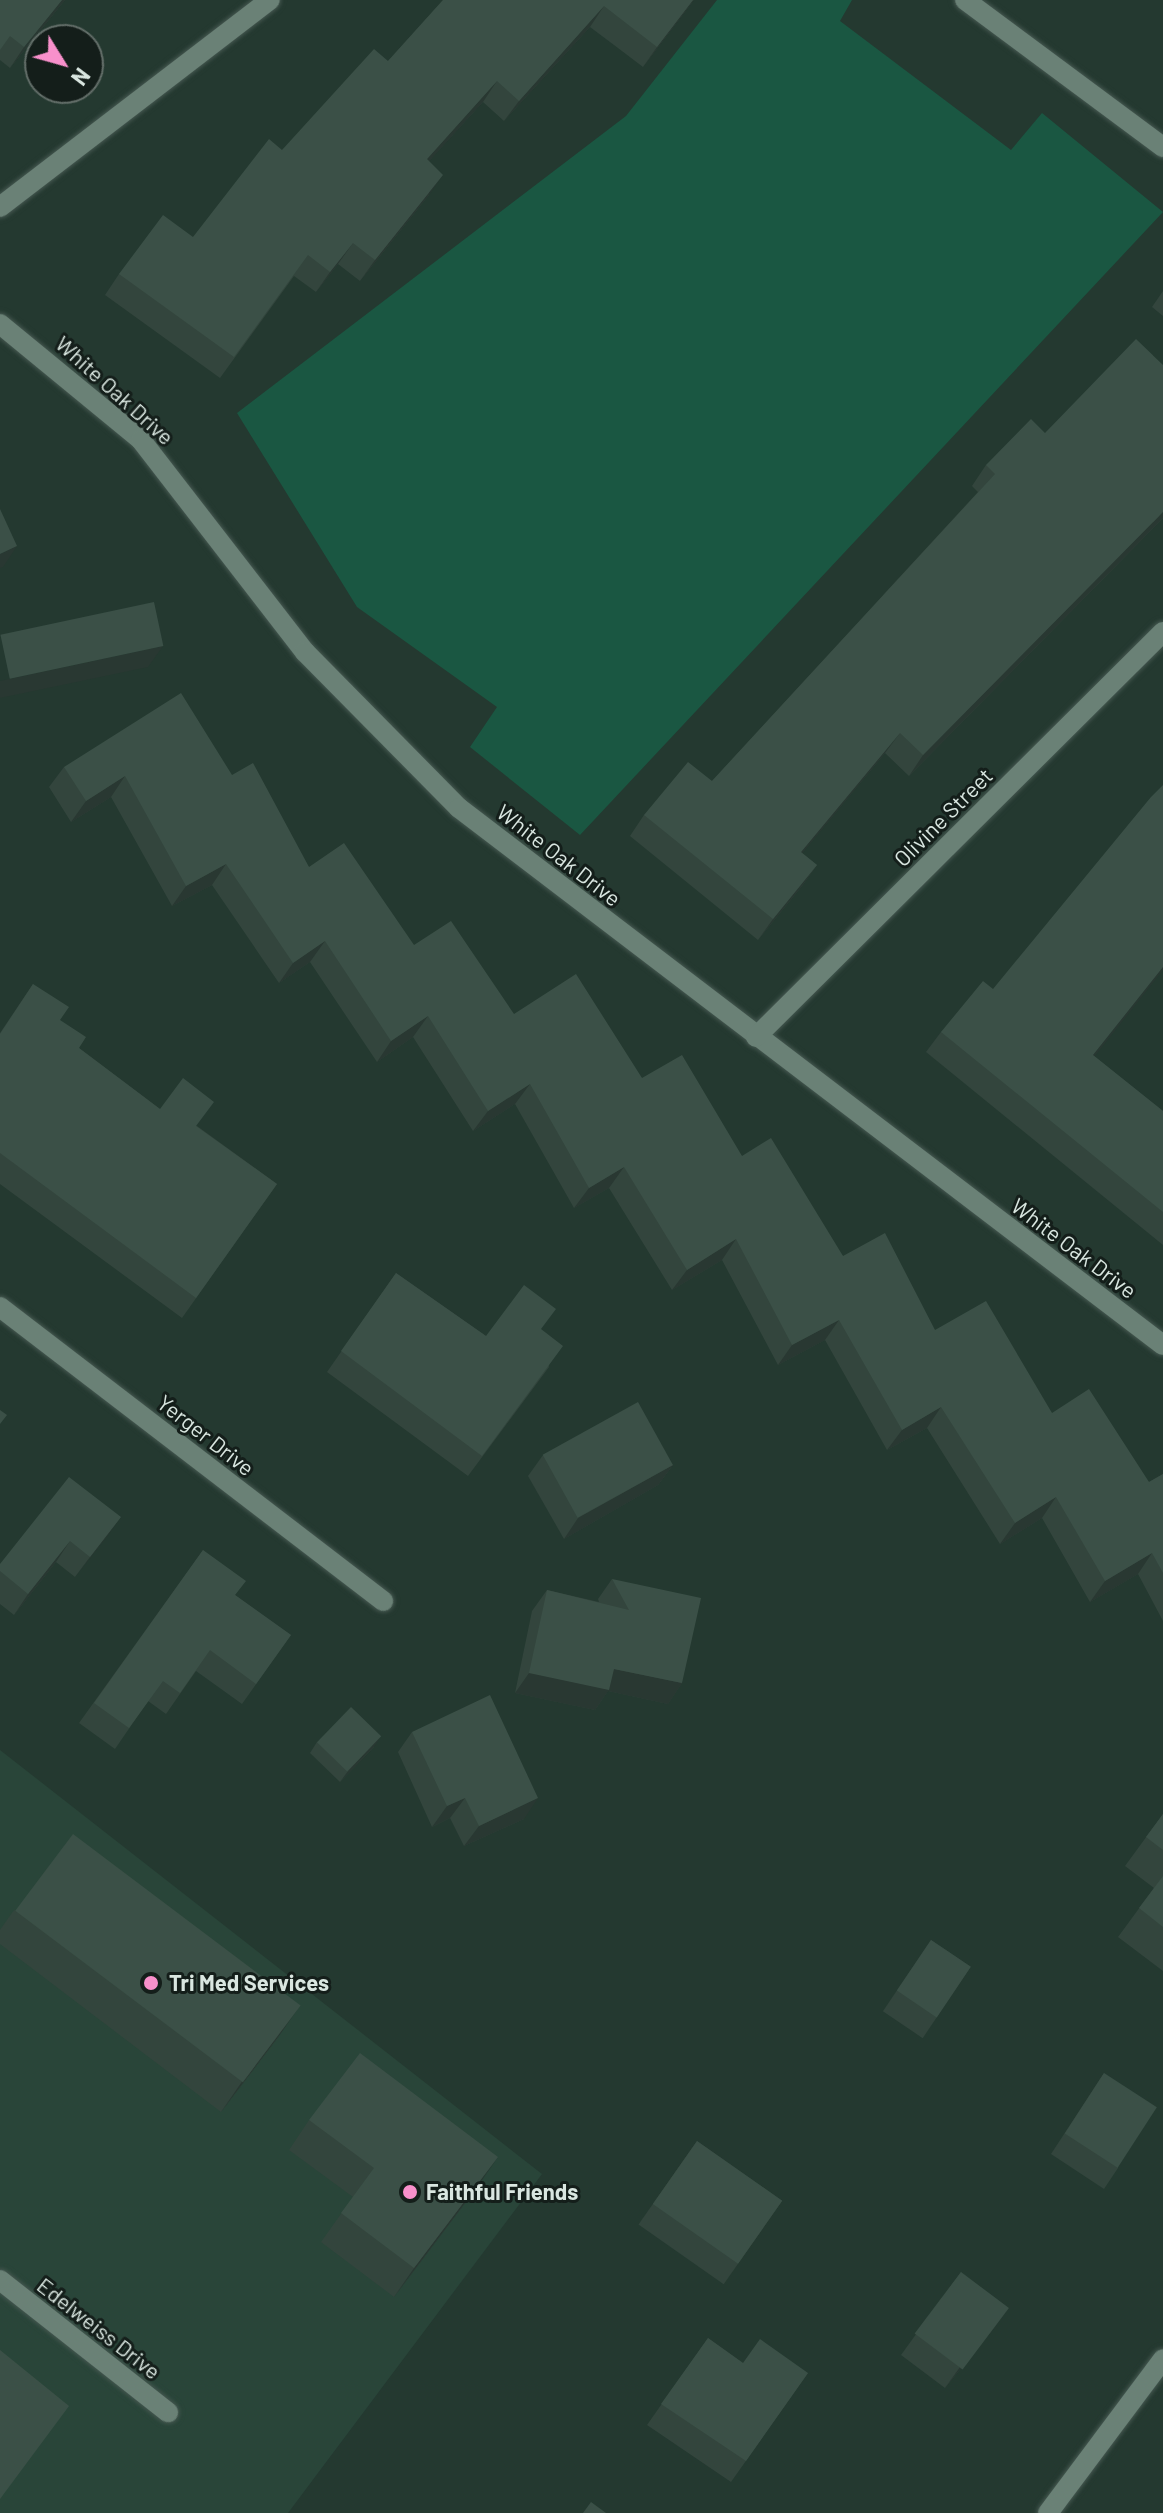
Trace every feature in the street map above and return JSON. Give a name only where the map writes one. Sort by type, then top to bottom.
[{"type":"street","points":[[0,207],[270,0]]},
{"type":"street","points":[[965,0],[1163,147]]},
{"type":"street","name":"White Oak Drive","points":[[0,324],[141,440],[377,732],[459,808],[1163,1345]]},
{"type":"street","name":"Olivine Street","points":[[756,1037],[1163,632]]},
{"type":"street","name":"Yerger Drive","points":[[0,1307],[383,1601]]},
{"type":"street","name":"Edelweiss Drive","points":[[0,2280],[168,2412]]},
{"type":"street","points":[[1048,2513],[1163,2359]]},
{"type":"shaded area","points":[[0,1750],[542,2174],[288,2513],[0,2513]]},
{"type":"green space","points":[[717,0],[852,0],[840,21],[1011,150],[1042,113],[1163,212],[580,835],[470,747],[497,707],[357,607],[237,413],[626,116]]},
{"type":"building","points":[[0,0],[62,0],[43,24],[24,24],[24,47],[10,36],[0,50]]},
{"type":"building","points":[[443,0],[693,0],[657,47],[604,6],[519,101],[497,81],[427,159],[443,175],[375,260],[353,243],[330,272],[308,255],[234,357],[119,274],[163,215],[193,237],[269,139],[282,150],[374,49],[388,61]]},
{"type":"building","points":[[1136,339],[1163,365],[1163,512],[923,755],[900,733],[801,852],[817,865],[773,919],[644,815],[688,762],[712,781],[995,474],[986,465],[1031,419],[1045,433]]},
{"type":"building","points":[[0,509],[17,546],[0,554]]},
{"type":"building","points":[[154,602],[163,646],[10,679],[0,635]]},
{"type":"building","points":[[181,693],[232,775],[253,763],[309,867],[344,843],[414,945],[451,921],[514,1014],[576,974],[642,1078],[682,1055],[742,1156],[771,1138],[843,1256],[885,1233],[935,1330],[986,1301],[1052,1413],[1089,1389],[1149,1482],[1163,1474],[1163,1573],[1152,1553],[1105,1581],[1056,1497],[1015,1523],[941,1407],[902,1430],[839,1320],[792,1345],[736,1239],[687,1270],[624,1167],[589,1188],[530,1084],[488,1111],[428,1016],[391,1041],[325,941],[293,963],[226,864],[186,886],[125,776],[86,801],[64,767]]},
{"type":"building","points":[[1163,785],[1163,967],[1093,1055],[1163,1111],[1163,1212],[941,1032],[983,981],[993,989]]},
{"type":"building","points":[[33,984],[69,1007],[60,1020],[86,1037],[79,1048],[160,1109],[183,1078],[214,1102],[196,1126],[277,1184],[196,1298],[0,1153],[0,1034]]},
{"type":"building","points":[[396,1273],[486,1336],[524,1285],[556,1309],[541,1329],[563,1346],[482,1456],[341,1351]]},
{"type":"building","points":[[638,1402],[673,1465],[578,1518],[543,1455]]},
{"type":"building","points":[[0,1410],[7,1415],[0,1424]]},
{"type":"building","points":[[69,1477],[121,1517],[90,1557],[70,1541],[28,1594],[0,1571],[0,1564]]},
{"type":"building","points":[[203,1550],[246,1581],[235,1595],[291,1635],[256,1684],[210,1650],[180,1693],[163,1681],[129,1728],[94,1703]]},
{"type":"building","points":[[612,1579],[701,1598],[682,1683],[614,1669],[609,1690],[529,1673],[547,1590],[629,1610]]},
{"type":"building","points":[[490,1695],[538,1798],[479,1826],[465,1798],[447,1806],[412,1732]]},
{"type":"building","points":[[351,1707],[381,1736],[347,1771],[317,1742]]},
{"type":"building","points":[[1163,1814],[1163,1850],[1146,1837]]},
{"type":"building","points":[[73,1834],[301,2006],[243,2082],[15,1911]]},
{"type":"building","points":[[1163,1876],[1163,1927],[1139,1908]]},
{"type":"building","points":[[931,1940],[971,1967],[937,2017],[897,1991]]},
{"type":"building","name":"Faithful Friends","points":[[360,2053],[498,2157],[414,2268],[341,2213],[374,2168],[309,2120]]},
{"type":"building","points":[[1104,2073],[1157,2107],[1118,2168],[1065,2133]]},
{"type":"building","points":[[697,2141],[782,2201],[738,2264],[653,2204]]},
{"type":"building","points":[[961,2272],[1009,2308],[963,2370],[915,2333]]},
{"type":"building","points":[[708,2338],[743,2363],[760,2339],[808,2373],[746,2461],[661,2404]]},
{"type":"building","points":[[0,2350],[69,2406],[0,2499]]},
{"type":"building","points":[[591,2502],[606,2513],[583,2513]]},
{"type":"place","name":"Tri Med Services","points":[[151,1983]]},
{"type":"place","name":"Faithful Friends","points":[[410,2192]]}]
